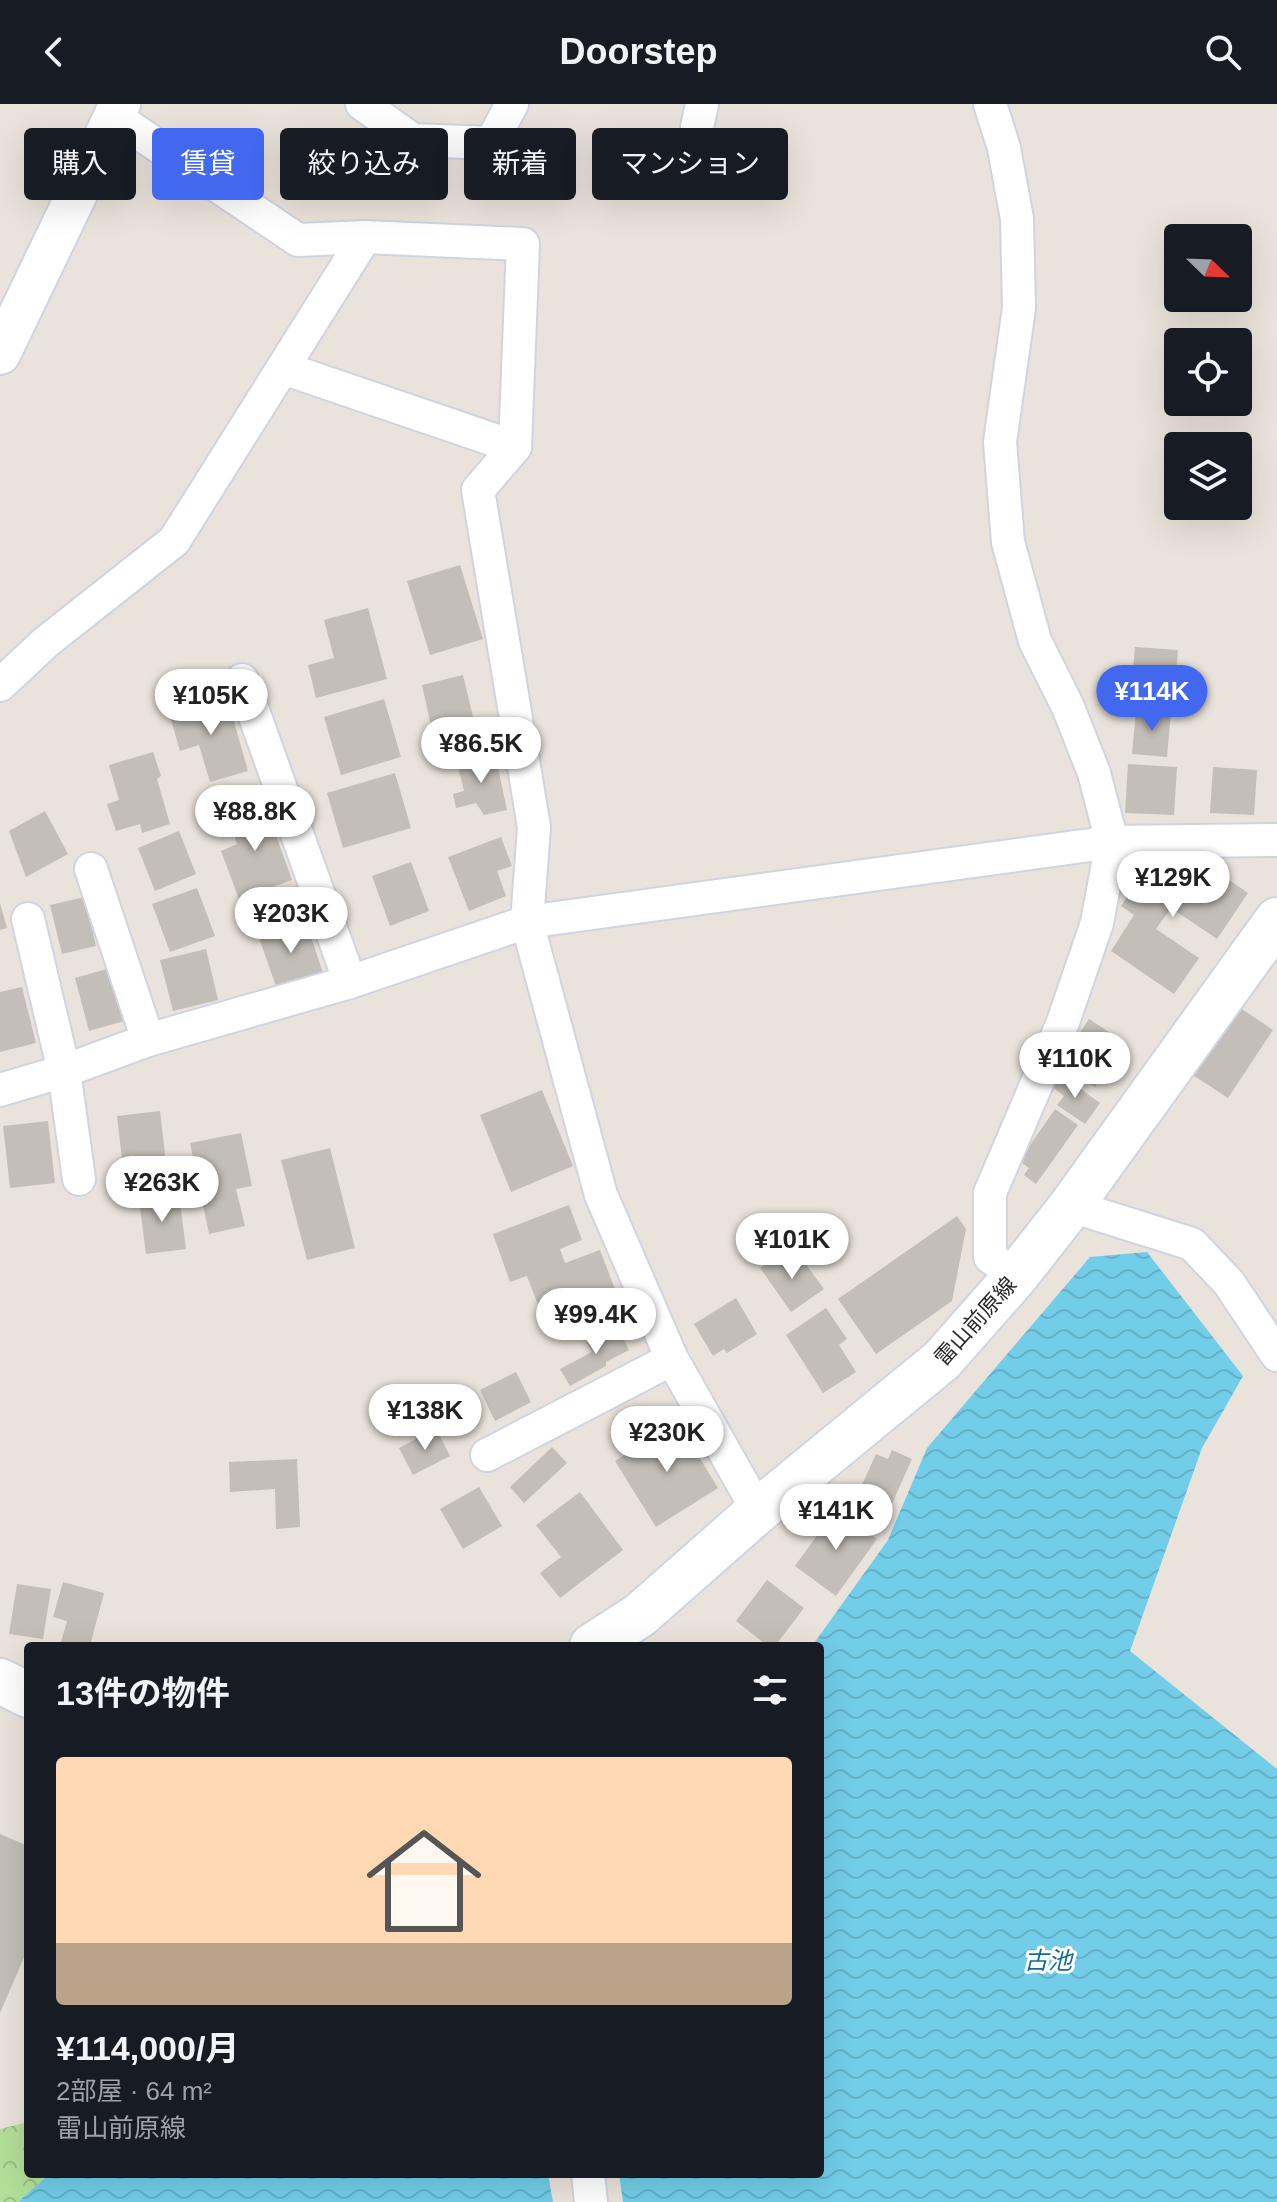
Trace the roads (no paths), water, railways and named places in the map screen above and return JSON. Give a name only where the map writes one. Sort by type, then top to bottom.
[{"type":"main road","name":"雷山前原線","points":[[598,1642],[640,1615],[758,1511],[942,1360],[1016,1276],[1071,1206],[1277,920]]},
{"type":"main road","points":[[0,1681],[24,1693]]},
{"type":"street","points":[[362,104],[413,140],[491,143],[512,104]]},
{"type":"street","points":[[990,104],[1004,148],[1017,219],[1019,308],[1000,442],[1008,542],[1035,641],[1068,707],[1094,773],[1112,842],[1097,923],[1063,1022],[990,1193],[990,1257],[1016,1276]]},
{"type":"street","points":[[0,354],[117,110],[298,240],[365,237],[523,244],[515,447],[478,490],[534,827],[527,922],[601,1195],[672,1359],[758,1511]]},
{"type":"street","points":[[0,685],[46,642],[174,541],[365,237]]},
{"type":"street","points":[[283,368],[515,447]]},
{"type":"street","points":[[242,680],[350,982]]},
{"type":"street","points":[[0,1090],[64,1071],[148,1040],[350,982],[527,922],[1112,842],[1277,840]]},
{"type":"street","points":[[91,869],[148,1040]]},
{"type":"street","points":[[28,919],[64,1071],[79,1179]]},
{"type":"street","points":[[1071,1206],[1192,1244],[1229,1283],[1277,1355]]},
{"type":"street","points":[[487,1455],[672,1359]]},
{"type":"street","points":[[588,2178],[591,2202]]},
{"type":"water","name":"古池","points":[[1147,1252],[1243,1376],[1202,1448],[1130,1651],[1277,1769],[1277,2202],[623,2202],[620,2178],[824,2178],[824,1642],[815,1642],[888,1540],[927,1448],[1090,1257]]},
{"type":"water","points":[[45,2178],[549,2178],[553,2202],[18,2202]]}]
